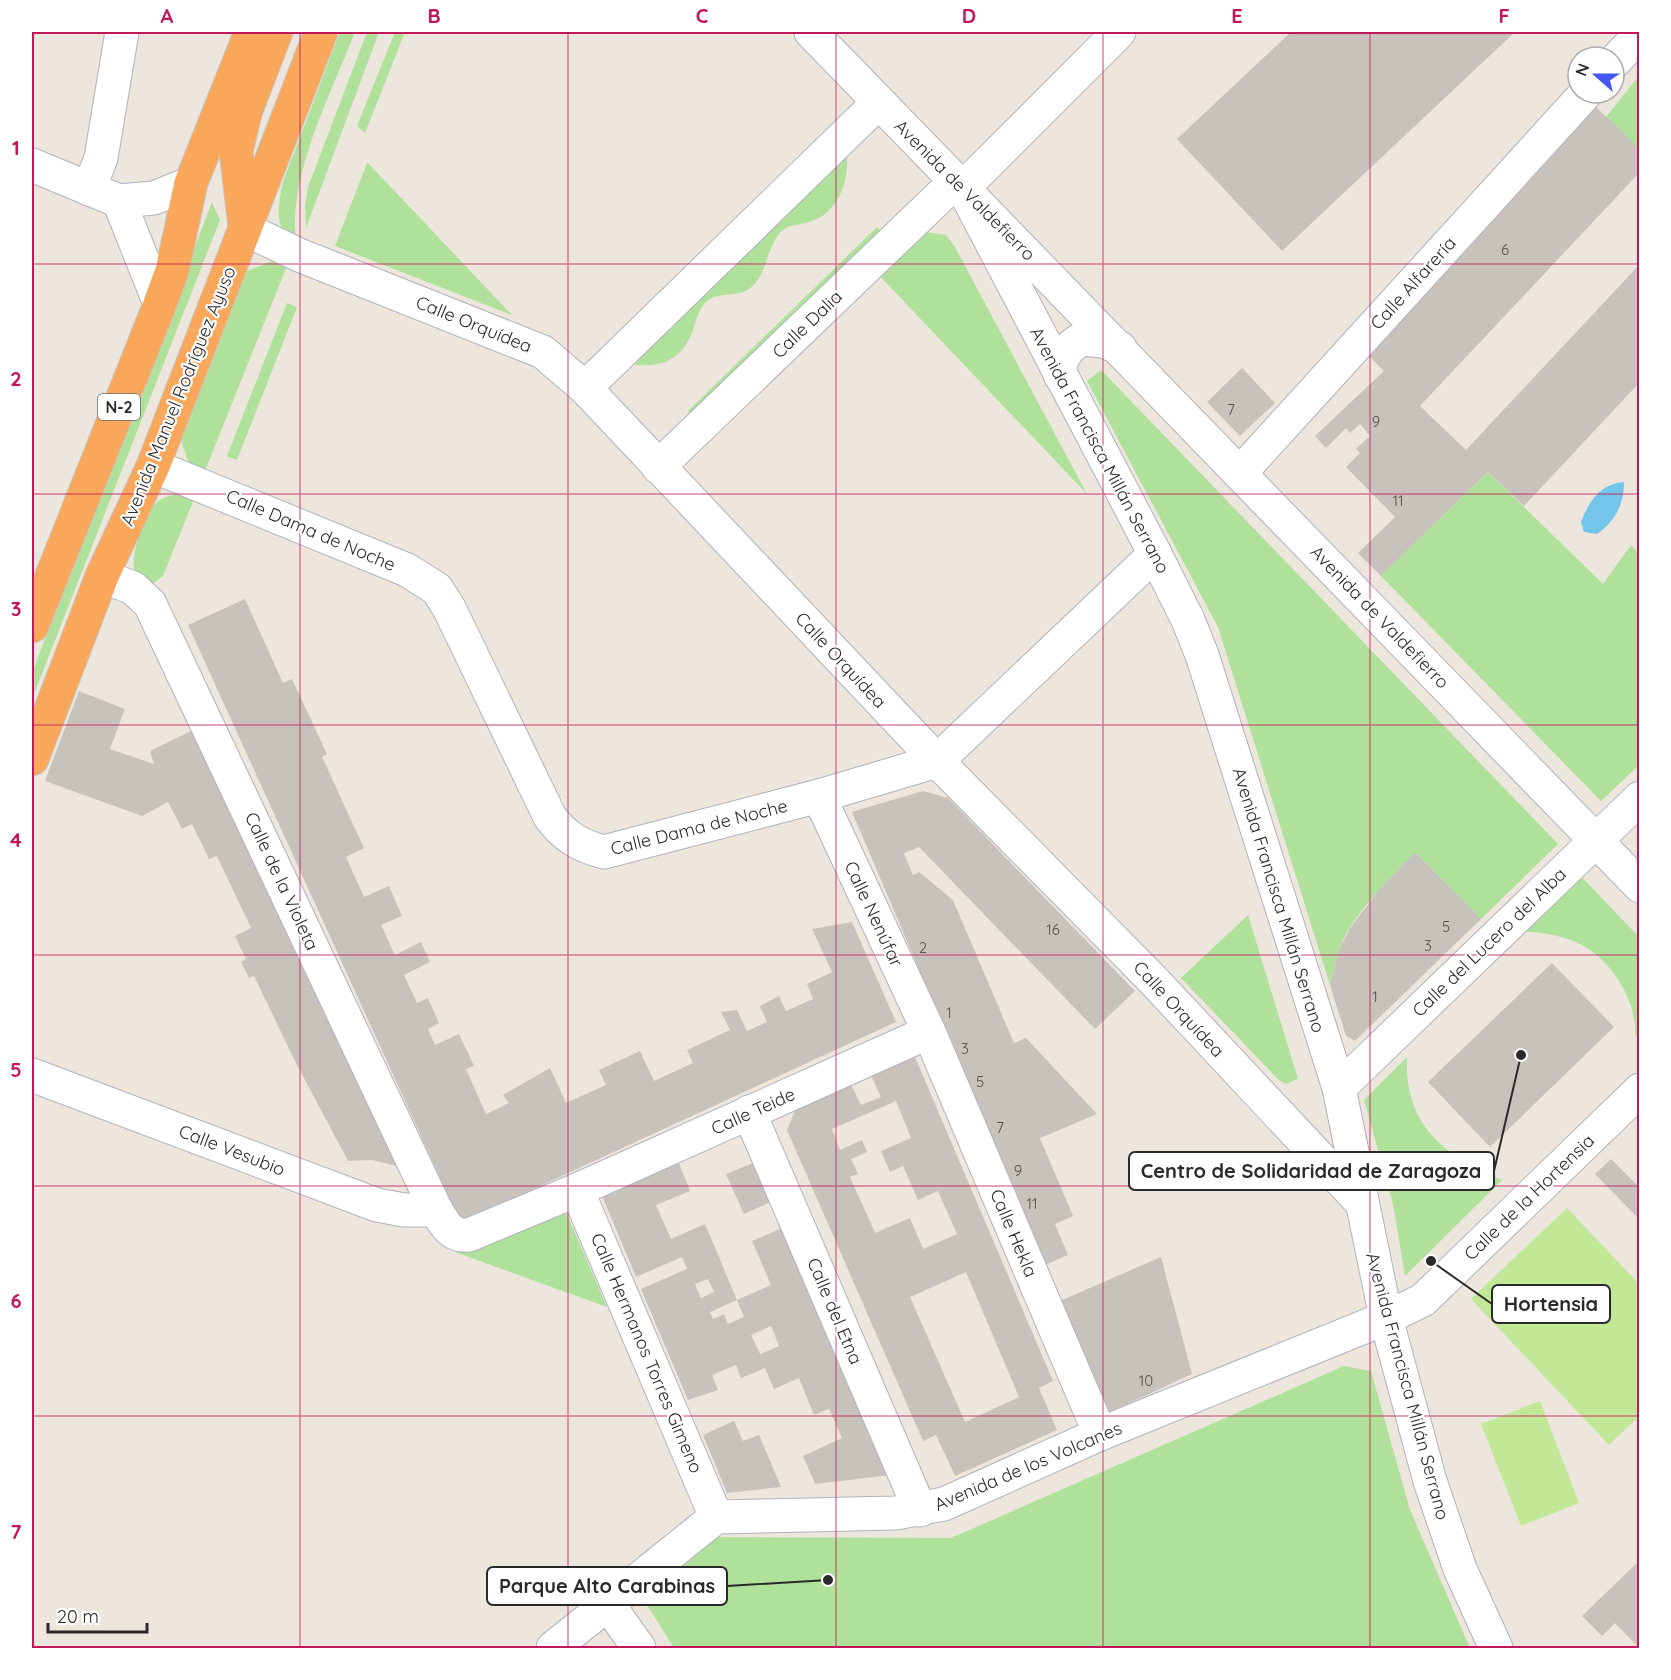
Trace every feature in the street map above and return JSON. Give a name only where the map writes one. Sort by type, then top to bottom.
[{"type":"highway","name":"N-2","points":[[32,626],[160,304],[172,271],[191,183],[251,32]]},
{"type":"highway","points":[[245,229],[236,151],[246,110],[276,32]]},
{"type":"highway","name":"Avenida Manuel Rodríguez Ayuso","points":[[32,759],[102,576],[153,466],[321,32]]},
{"type":"street","points":[[89,189],[101,158],[122,32]]},
{"type":"street","name":"Avenida de Valdefierro","points":[[811,32],[1640,886]]},
{"type":"street","name":"Calle Dalia","points":[[658,467],[1119,32]]},
{"type":"street","points":[[585,388],[879,102]]},
{"type":"street","name":"Calle Alfarería","points":[[1240,473],[1575,105]]},
{"type":"street","points":[[32,165],[119,201],[154,198],[191,183]]},
{"type":"street","name":"Avenida Francisca Millán Serrano","points":[[960,184],[1155,554],[1188,620],[1202,655],[1339,1088],[1386,1318],[1430,1481],[1460,1569],[1496,1648]]},
{"type":"street","points":[[119,201],[160,304]]},
{"type":"street","name":"Calle Orquídea","points":[[245,229],[299,255],[543,352],[585,388],[938,761],[1154,981],[1362,1202]]},
{"type":"street","points":[[1060,375],[1060,367],[1067,351],[1082,339],[1103,341],[1120,348]]},
{"type":"street","name":"Calle Dama de Noche","points":[[153,466],[423,578],[437,590],[449,609],[550,816],[562,831],[577,842],[604,852],[819,796],[938,761],[1155,554]]},
{"type":"street","name":"Calle de la Violeta","points":[[102,576],[133,588],[150,604],[447,1229],[462,1236],[469,1235],[577,1190]]},
{"type":"street","name":"Calle Nenúfar","points":[[819,796],[929,1032]]},
{"type":"street","name":"Calle del Lucero del Alba","points":[[1339,1088],[1640,798]]},
{"type":"street","name":"Calle Teide","points":[[577,1190],[929,1032]]},
{"type":"street","name":"Calle Hekla","points":[[929,1032],[1100,1434]]},
{"type":"street","name":"Calle Vesubio","points":[[32,1075],[377,1205],[404,1210],[436,1210]]},
{"type":"street","name":"Calle de la Hortensia","points":[[1386,1318],[1424,1300],[1640,1090]]},
{"type":"street","name":"Calle del Etna","points":[[749,1112],[920,1510]]},
{"type":"street","name":"Calle Hermanos Torres Gimeno","points":[[577,1190],[716,1517]]},
{"type":"street","name":"Avenida de los Volcanes","points":[[716,1517],[896,1513],[944,1504],[1100,1434],[1386,1318]]},
{"type":"street","points":[[553,1648],[716,1517]]},
{"type":"street","points":[[607,1603],[639,1648]]},
{"type":"green space","points":[[340,32],[355,32],[305,161],[296,214],[296,239],[285,236],[280,223],[279,209],[283,182]]},
{"type":"green space","points":[[367,32],[379,32],[306,228],[305,206],[308,187]]},
{"type":"green space","points":[[395,32],[405,32],[365,133],[357,126]]},
{"type":"green space","points":[[1639,76],[1639,149],[1606,117],[1616,105],[1626,105],[1626,92]]},
{"type":"green space","points":[[846,149],[845,181],[830,210],[812,221],[782,230],[774,241],[760,277],[749,289],[715,297],[706,302],[699,311],[689,340],[677,355],[670,360],[652,365],[632,364]]},
{"type":"green space","points":[[368,163],[512,315],[335,246]]},
{"type":"green space","points":[[212,202],[220,220],[32,699],[32,673]]},
{"type":"green space","points":[[877,227],[887,237],[698,421],[688,411]]},
{"type":"green space","points":[[926,232],[946,235],[955,247],[1087,494],[875,271]]},
{"type":"green space","points":[[279,258],[289,261],[203,476],[188,461],[180,437],[247,271]]},
{"type":"green space","points":[[287,303],[297,307],[237,460],[227,456]]},
{"type":"green space","points":[[1101,370],[1558,844],[1481,919],[1415,852],[1350,927],[1340,948],[1330,985],[1218,627],[1087,381]]},
{"type":"green space","points":[[1488,472],[1603,584],[1631,545],[1640,555],[1639,765],[1601,801],[1381,576]]},
{"type":"green space","points":[[188,492],[196,494],[163,576],[151,585],[135,571],[134,565],[136,547],[143,525],[156,503]]},
{"type":"green space","points":[[1576,871],[1639,937],[1639,1032],[1635,1037],[1632,1010],[1621,984],[1613,972],[1593,952],[1574,941],[1557,936],[1514,931]]},
{"type":"green space","points":[[1248,915],[1298,1079],[1285,1084],[1181,978]]},
{"type":"green space","points":[[1407,1057],[1412,1102],[1420,1119],[1432,1135],[1462,1160],[1502,1180],[1405,1276],[1393,1204],[1364,1100]]},
{"type":"green space","points":[[563,1205],[607,1307],[455,1252]]},
{"type":"green space","points":[[1567,1208],[1639,1284],[1639,1416],[1609,1445],[1471,1299]]},
{"type":"green space","points":[[1344,1366],[1371,1371],[1410,1510],[1470,1648],[674,1648],[644,1600],[718,1537],[951,1538]]},
{"type":"green space","points":[[1540,1401],[1579,1503],[1521,1526],[1481,1424]]},
{"type":"water","points":[[1624,482],[1620,505],[1609,524],[1597,534],[1584,532],[1581,522],[1596,495],[1608,486]]},
{"type":"building","points":[[1291,32],[1515,32],[1282,251],[1177,139]]},
{"type":"building","points":[[1596,107],[1640,149],[1640,172],[1420,406],[1466,450],[1640,264],[1640,382],[1524,506],[1488,472],[1381,576],[1358,553],[1395,517],[1346,467],[1360,453],[1356,449],[1370,436],[1360,424],[1350,433],[1346,428],[1326,448],[1315,436],[1384,371],[1366,353]]},
{"type":"building","points":[[1242,368],[1275,403],[1240,436],[1207,402]]},
{"type":"building","points":[[245,599],[283,683],[292,679],[327,754],[322,757],[364,848],[346,857],[364,897],[389,886],[402,916],[381,925],[395,955],[421,942],[430,962],[404,975],[417,1003],[428,998],[439,1023],[428,1029],[435,1045],[459,1034],[474,1066],[466,1069],[486,1114],[509,1103],[503,1095],[550,1068],[566,1103],[606,1085],[599,1070],[640,1051],[654,1081],[693,1063],[687,1050],[730,1030],[721,1012],[737,1010],[747,1031],[767,1022],[760,1006],[779,996],[786,1011],[813,999],[807,984],[832,972],[812,929],[852,922],[896,1022],[466,1220],[458,1217],[188,625]]},
{"type":"building","points":[[79,691],[125,709],[110,749],[154,764],[150,751],[193,730],[402,1167],[372,1160],[348,1161],[295,1061],[254,976],[249,978],[241,962],[246,959],[235,936],[251,928],[217,856],[209,859],[192,824],[182,829],[168,802],[142,816],[45,781]]},
{"type":"building","points":[[923,791],[948,798],[1135,991],[1095,1029],[919,847],[904,853],[913,875],[919,872],[953,900],[1014,1043],[1026,1038],[1097,1114],[1040,1138],[1073,1216],[1055,1224],[1068,1255],[1045,1265],[852,812]]},
{"type":"building","points":[[1415,852],[1481,919],[1355,1041],[1346,1036],[1330,985],[1339,950],[1350,928],[1380,889]]},
{"type":"building","points":[[1552,963],[1614,1027],[1490,1147],[1428,1082]]},
{"type":"building","points":[[915,1057],[1053,1381],[1039,1388],[1057,1430],[955,1476],[936,1435],[923,1441],[787,1130],[796,1108],[851,1084],[861,1105],[881,1097],[871,1075]],"holes":[[[896,1101],[911,1138],[881,1151],[890,1172],[903,1166],[918,1200],[938,1191],[957,1234],[923,1249],[910,1218],[875,1233],[850,1177],[858,1174],[851,1159],[867,1152],[862,1140],[840,1150],[832,1129]],[[966,1272],[1019,1397],[965,1422],[910,1297]]]},
{"type":"building","points":[[677,1158],[690,1191],[656,1205],[671,1239],[705,1224],[737,1300],[771,1285],[752,1241],[784,1227],[891,1475],[815,1484],[803,1456],[842,1438],[829,1409],[814,1415],[799,1378],[774,1389],[765,1368],[741,1378],[736,1365],[712,1375],[718,1390],[688,1400],[641,1289],[687,1269],[682,1257],[636,1277],[600,1191]],"holes":[[[708,1279],[714,1292],[701,1298],[695,1284]],[[737,1300],[744,1317],[728,1324],[724,1314],[713,1319],[710,1312]],[[771,1326],[779,1346],[760,1354],[751,1335]]]},
{"type":"building","points":[[1611,1159],[1640,1188],[1640,1220],[1595,1174]]},
{"type":"building","points":[[755,1162],[773,1201],[744,1214],[726,1174]]},
{"type":"building","points":[[1161,1257],[1192,1374],[1108,1413],[1060,1301]]},
{"type":"building","points":[[734,1421],[743,1441],[759,1435],[781,1487],[727,1493],[703,1435]]},
{"type":"building","points":[[1640,1560],[1639,1648],[1615,1623],[1602,1636],[1582,1616]]},
{"type":"place","name":"Centro de Solidaridad de Zaragoza","points":[[1521,1055]]},
{"type":"place","name":"Hortensia","points":[[1431,1261]]},
{"type":"place","name":"Parque Alto Carabinas","points":[[828,1580]]}]
